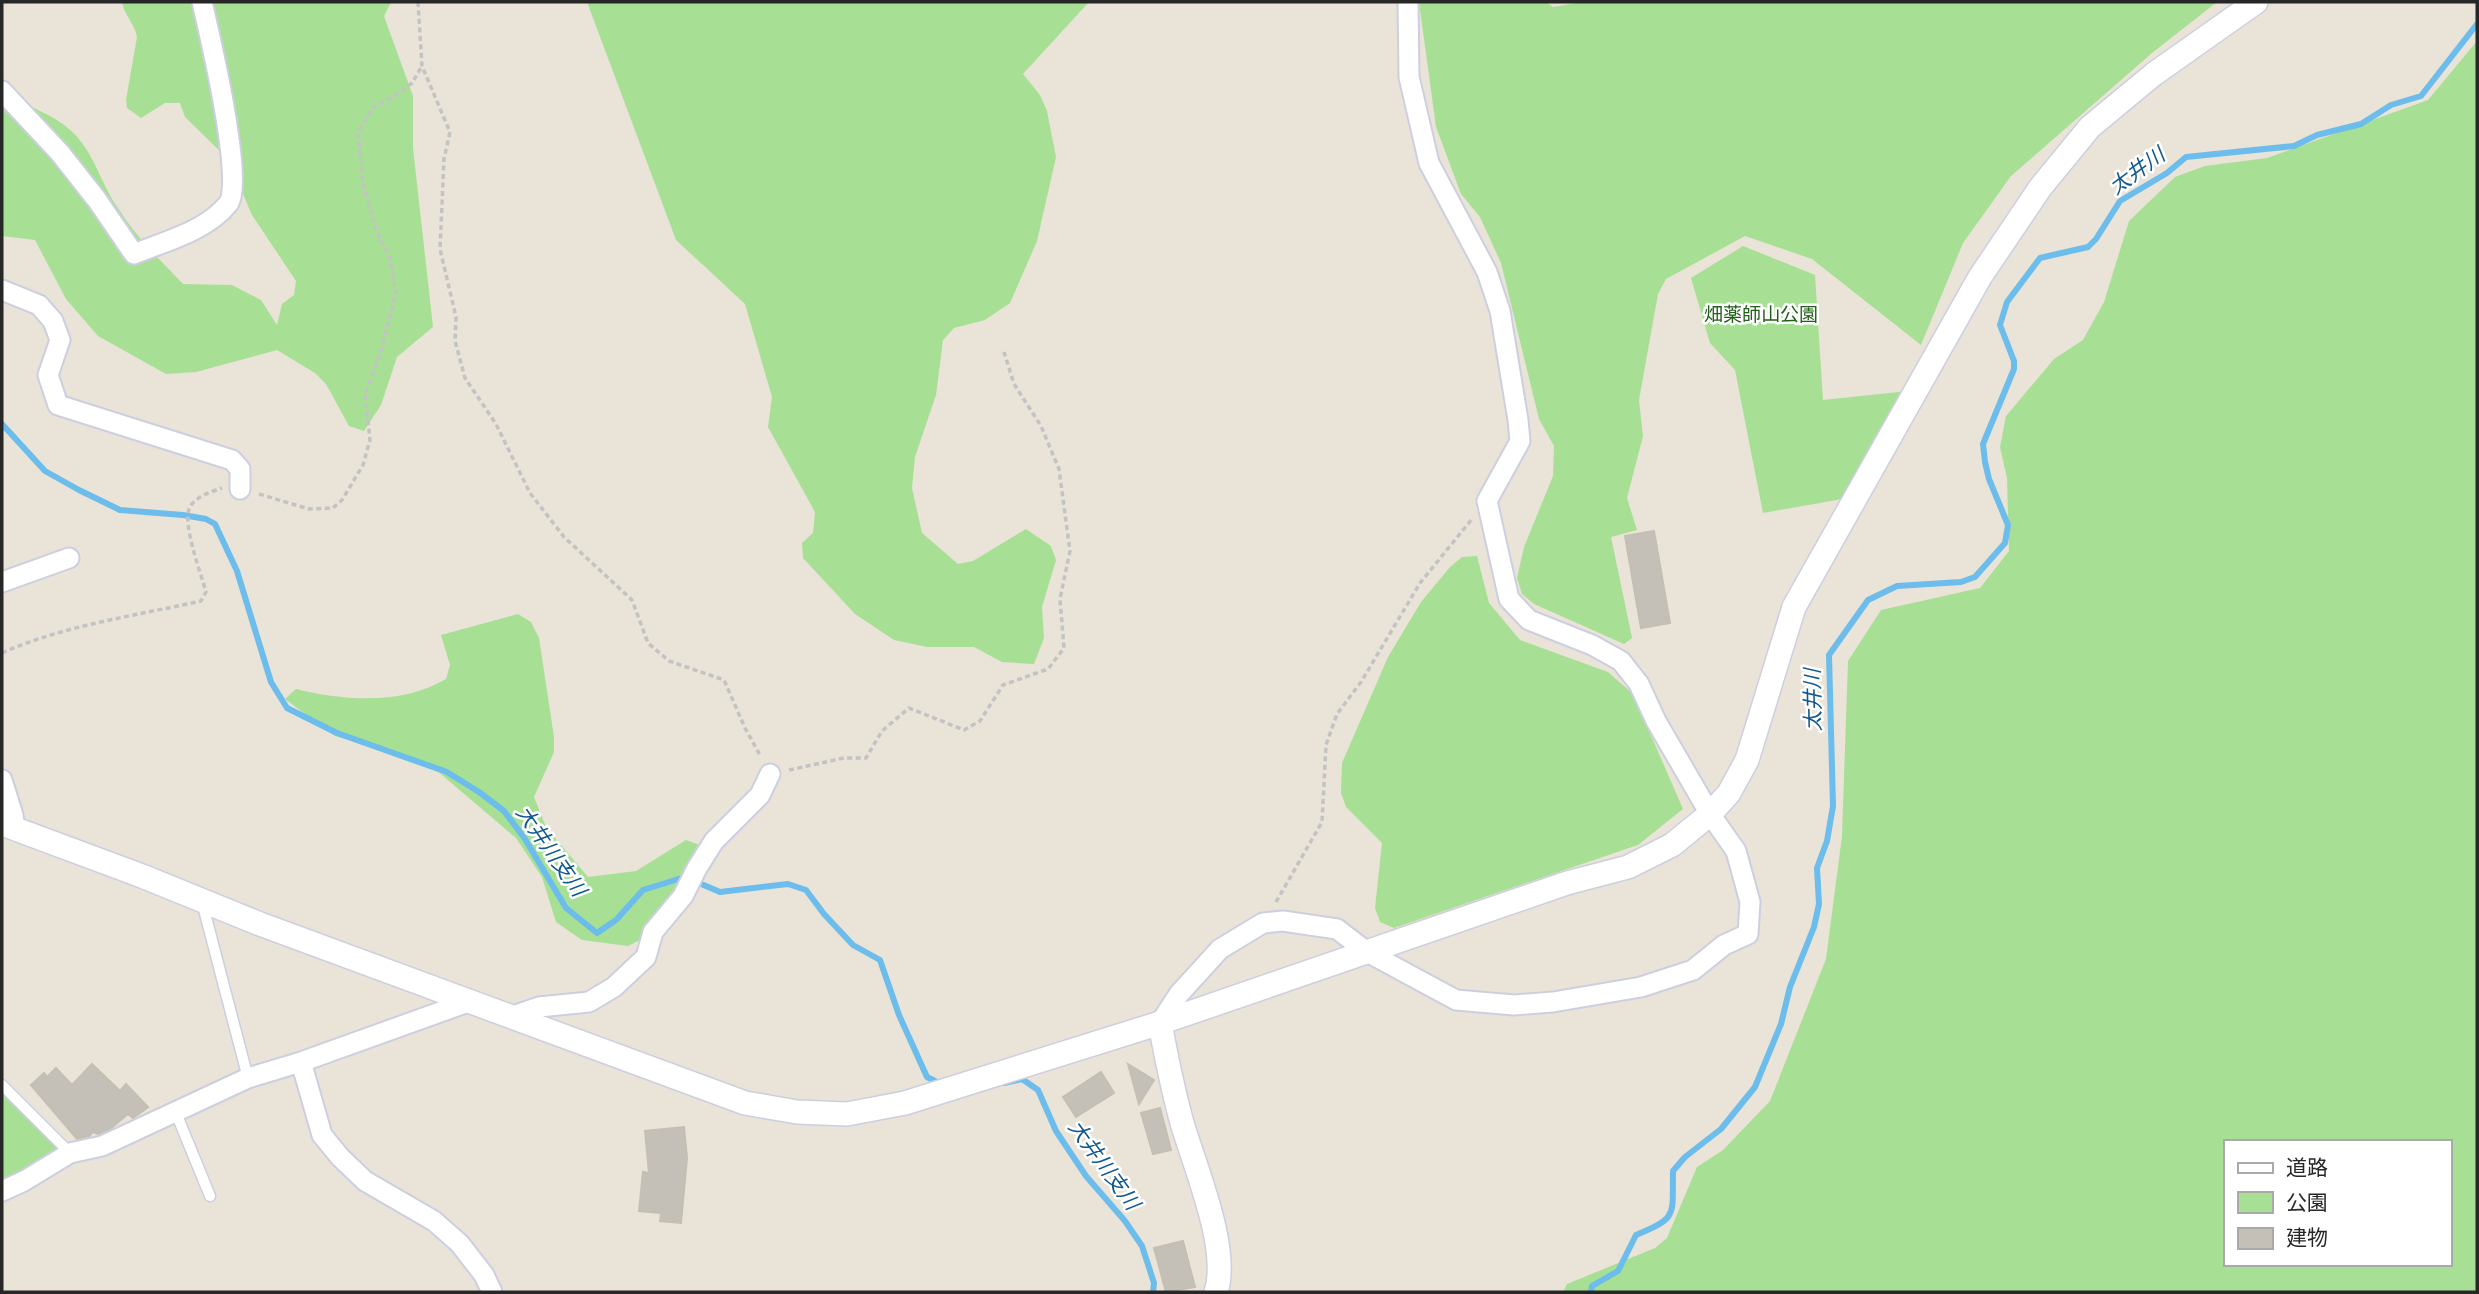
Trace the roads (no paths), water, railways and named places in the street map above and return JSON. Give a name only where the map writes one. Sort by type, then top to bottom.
[{"type":"street","points":[[2,91],[60,153],[134,254],[210,222],[231,201],[233,186],[229,131],[202,2]]},
{"type":"street","points":[[1216,1292],[1219,1284],[1218,1250],[1214,1228],[1178,1108],[1160,1023],[1179,994],[1220,949],[1263,923],[1283,921],[1337,929],[1367,952],[1456,1000],[1514,1005],[1553,1002],[1641,986],[1693,970],[1724,946],[1748,934],[1750,902],[1735,851],[1710,814],[1656,721],[1639,684],[1621,661],[1592,645],[1529,620],[1509,599],[1487,501],[1520,441],[1500,312],[1487,272],[1429,163],[1409,77],[1408,2]]},
{"type":"street","points":[[2,780],[13,815],[8,826],[468,1002],[745,1103],[797,1112],[847,1114],[905,1103],[1160,1023],[1567,883],[1628,867],[1672,845],[1710,814],[1729,793],[1747,760],[1794,607],[1980,277],[2040,188],[2090,127],[2154,74],[2256,2]]},
{"type":"street","points":[[2,290],[39,305],[54,321],[60,340],[48,375],[58,405],[232,460],[240,468],[240,489]]},
{"type":"street","points":[[2,582],[69,558]]},
{"type":"street","points":[[510,1017],[539,1007],[589,1002],[614,988],[646,957],[653,932],[683,895],[714,841],[760,795],[770,774]]},
{"type":"street","points":[[2,1191],[70,1153],[102,1146],[248,1078],[301,1062],[468,1002]]},
{"type":"street","points":[[301,1062],[322,1135],[340,1157],[365,1181],[434,1221],[460,1244],[484,1275],[492,1292]]},
{"type":"lane","points":[[201,900],[248,1078]]},
{"type":"lane","points":[[2,1085],[70,1153]]},
{"type":"lane","points":[[176,1113],[210,1196]]},
{"type":"waterway","name":"太井川","points":[[1591,1292],[1592,1286],[1618,1271],[1636,1235],[1666,1219],[1672,1206],[1673,1171],[1685,1157],[1721,1129],[1755,1087],[1781,1024],[1790,987],[1814,927],[1819,904],[1817,868],[1827,841],[1833,806],[1829,655],[1868,600],[1897,586],[1961,582],[1975,577],[2005,543],[2008,525],[1989,479],[1983,444],[2014,369],[2014,361],[2000,325],[2007,302],[2040,258],[2088,247],[2120,201],[2167,173],[2186,157],[2294,146],[2317,135],[2361,124],[2391,105],[2421,96],[2477,24]]},
{"type":"waterway","name":"大井川支川","points":[[2,424],[45,471],[120,510],[183,515],[206,519],[215,524],[237,571],[271,682],[287,708],[337,733],[447,772],[479,792],[504,811],[525,839],[566,908],[597,933],[616,920],[643,890],[685,877],[720,892],[788,884],[806,890],[853,945],[880,960],[899,1015],[927,1077],[941,1084]]},
{"type":"waterway","name":"大井川支川","points":[[1004,1083],[1022,1079],[1038,1090],[1056,1131],[1086,1176],[1125,1221],[1142,1246],[1154,1283],[1153,1292]]},
{"type":"park label","name":"畑薬師山公園","points":[[1761,314]]}]
